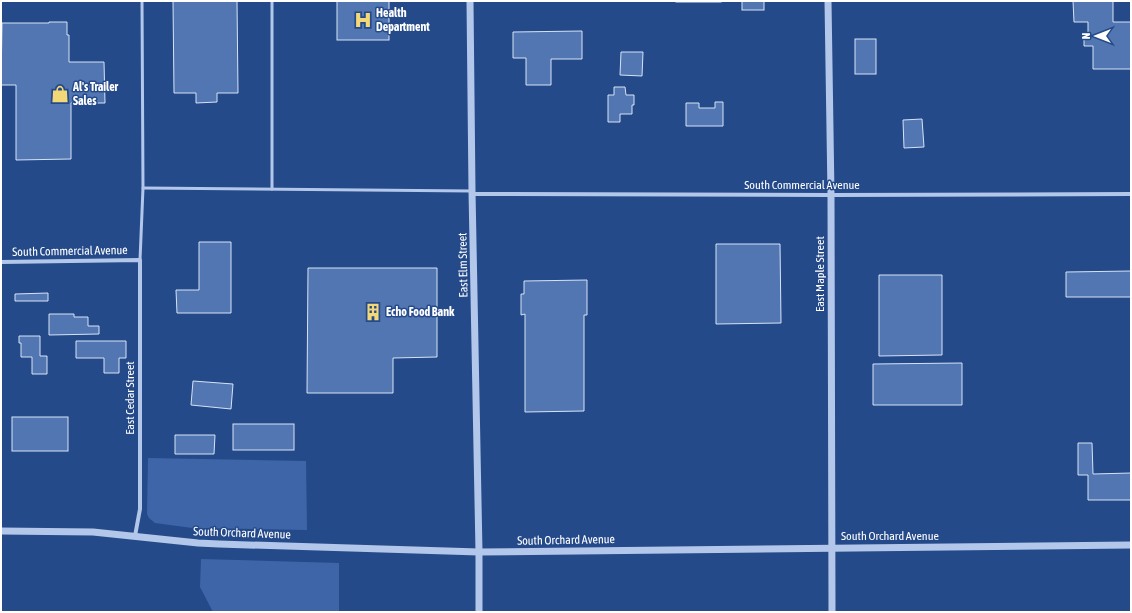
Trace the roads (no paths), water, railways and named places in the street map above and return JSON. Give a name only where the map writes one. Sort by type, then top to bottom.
[{"type":"street","name":"East Elm Street","points":[[470,1],[479,612]]},
{"type":"street","name":"East Maple Street","points":[[828,1],[831,195],[832,612]]},
{"type":"street","name":"South Commercial Avenue","points":[[472,192],[831,195],[1131,194]]},
{"type":"street","name":"South Commercial Avenue","points":[[1,262],[140,260]]},
{"type":"street","name":"East Cedar Street","points":[[135,536],[140,509],[140,260]]},
{"type":"street","name":"South Orchard Avenue","points":[[1,531],[93,532],[198,543],[479,552],[1131,545]]},
{"type":"lane","points":[[140,260],[142,188],[142,1]]},
{"type":"lane","points":[[272,1],[272,189]]},
{"type":"lane","points":[[142,188],[472,192]]},
{"type":"place","name":"Health Department","points":[[363,20]]},
{"type":"place","name":"Al's Trailer Sales","points":[[60,94]]},
{"type":"place","name":"Echo Food Bank","points":[[373,312]]}]
